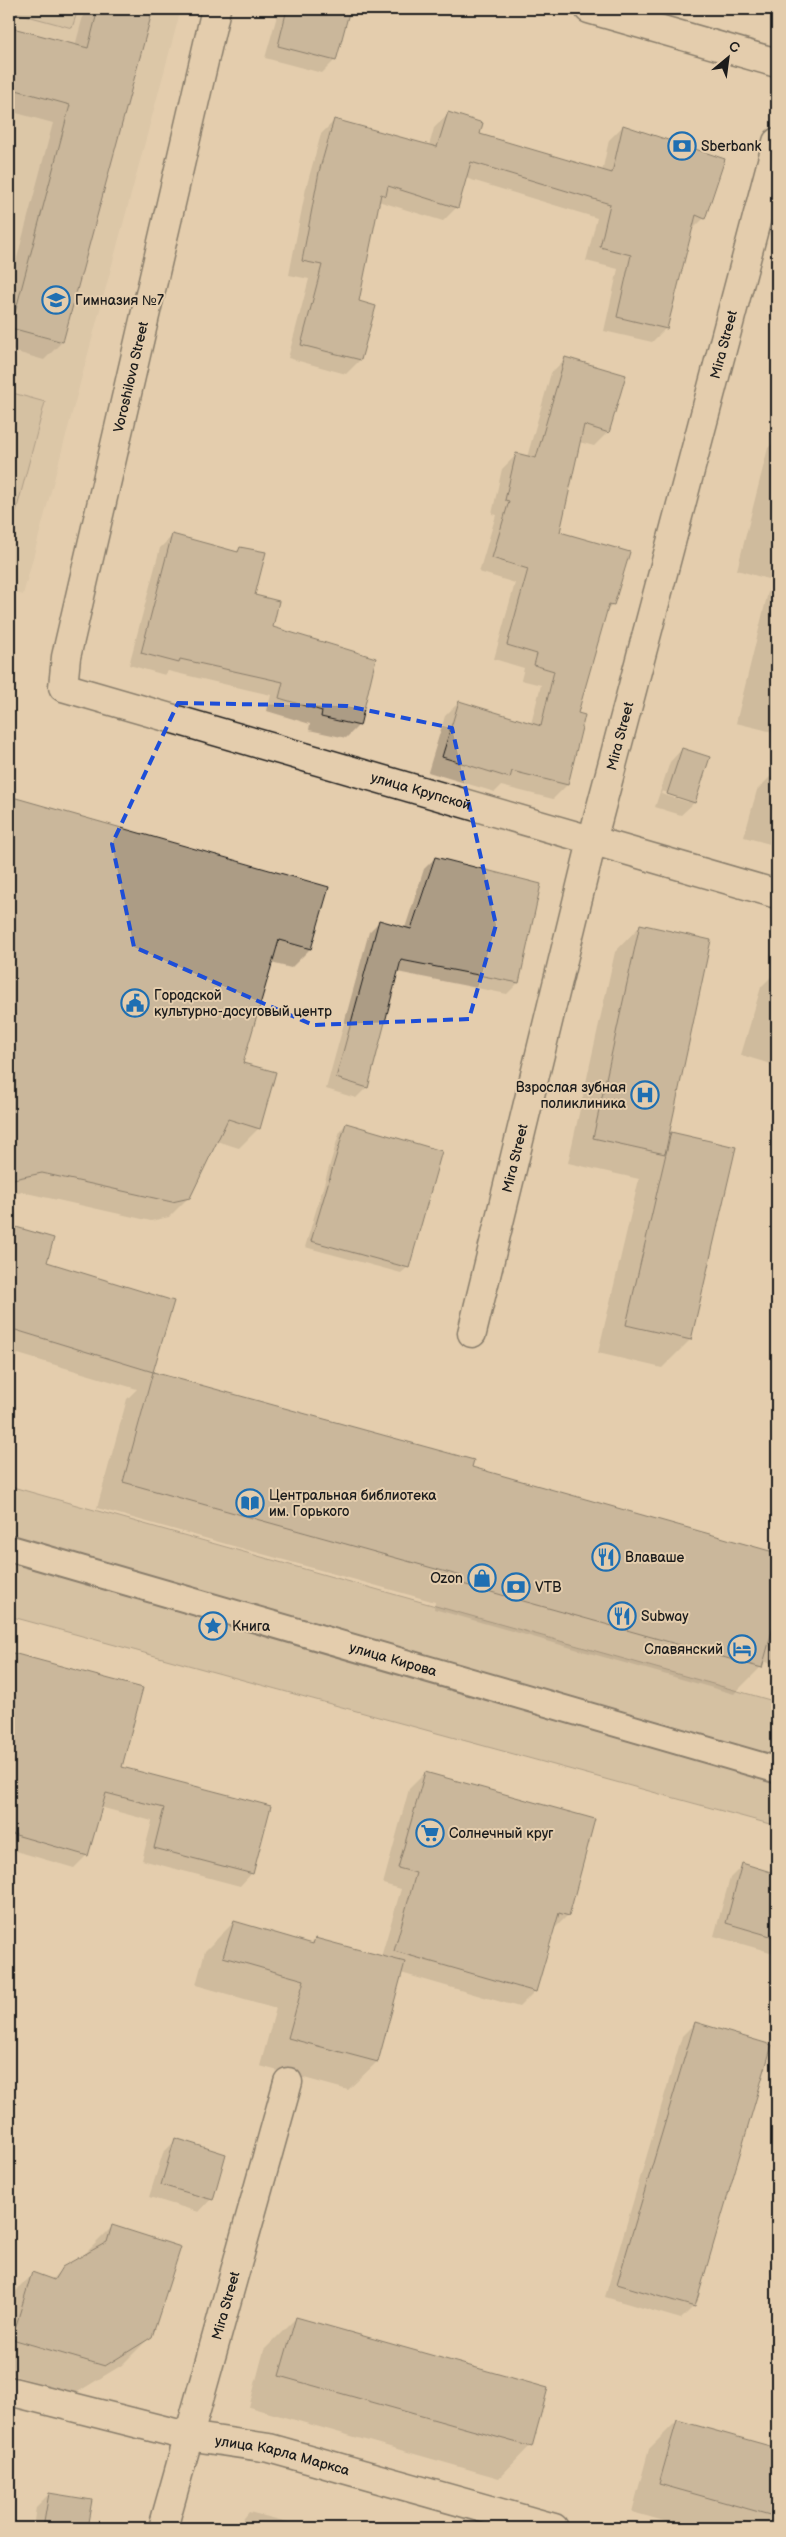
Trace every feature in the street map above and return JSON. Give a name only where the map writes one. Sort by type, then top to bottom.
[{"type":"street","name":"Voroshilova Street","points":[[64,687],[66,657],[216,9]]},
{"type":"street","points":[[589,9],[777,63]]},
{"type":"street","name":"Mira Street","points":[[472,1333],[592,841],[777,142]]},
{"type":"street","name":"улица Крупской","points":[[64,687],[777,894]]},
{"type":"street","name":"улица Кирова","points":[[9,1548],[777,1770]]},
{"type":"street","name":"Mira Street","points":[[163,2528],[187,2436],[288,2082]]},
{"type":"street","name":"улица Карла Маркса","points":[[9,2391],[187,2436],[269,2448],[554,2528]]},
{"type":"highlighted area","points":[[178,703],[347,706],[452,728],[496,925],[469,1019],[313,1025],[134,947],[112,844]]},
{"type":"shaded area","name":"Гимназия №7","points":[[9,9],[181,9],[23,595],[9,591]]},
{"type":"shaded area","points":[[9,9],[78,9],[72,28],[9,11]]},
{"type":"shaded area","points":[[9,392],[45,402],[9,538]]},
{"type":"shaded area","points":[[9,1486],[777,1702],[777,1826],[9,1616]]},
{"type":"building","points":[[98,9],[153,9],[63,342],[11,328],[70,105],[9,88],[9,27],[88,48]]},
{"type":"building","points":[[287,9],[350,9],[336,61],[278,46]]},
{"type":"building","points":[[448,112],[483,123],[480,134],[612,173],[623,125],[725,159],[705,219],[696,215],[667,329],[617,317],[631,255],[600,247],[610,204],[471,162],[458,208],[388,186],[386,196],[381,194],[359,301],[376,306],[361,360],[301,345],[322,265],[302,261],[319,172],[334,119],[437,147]]},
{"type":"building","points":[[565,357],[626,375],[609,433],[584,425],[560,532],[630,552],[614,605],[609,604],[578,713],[585,715],[568,785],[512,771],[510,778],[442,757],[459,701],[541,726],[554,671],[534,665],[537,654],[507,645],[528,569],[492,558],[509,501],[505,500],[516,453],[536,458]]},
{"type":"building","points":[[172,534],[238,552],[240,547],[266,552],[255,595],[279,601],[273,627],[376,658],[360,726],[321,717],[322,711],[279,698],[283,682],[180,659],[179,663],[141,653]]},
{"type":"building","points":[[682,748],[710,757],[695,803],[667,794]]},
{"type":"building","name":"Городской культурно-досуговый центр","points":[[9,796],[329,887],[311,949],[279,940],[243,1063],[276,1072],[260,1129],[228,1119],[190,1198],[172,1202],[42,1173],[9,1180]]},
{"type":"building","points":[[435,857],[541,884],[519,983],[401,960],[368,1088],[336,1078],[379,920],[411,929]]},
{"type":"building","points":[[640,924],[711,940],[665,1154],[593,1138]]},
{"type":"building","points":[[346,1123],[442,1151],[409,1268],[311,1241]]},
{"type":"building","points":[[671,1132],[736,1147],[691,1340],[626,1325]]},
{"type":"building","points":[[9,1225],[54,1238],[47,1262],[174,1301],[153,1372],[9,1328]]},
{"type":"building","points":[[153,1372],[474,1460],[472,1467],[777,1553],[777,1613],[762,1668],[459,1583],[461,1576],[123,1482]]},
{"type":"building","points":[[9,1652],[143,1688],[122,1767],[271,1806],[253,1874],[154,1848],[164,1808],[106,1793],[88,1856],[9,1833]]},
{"type":"building","points":[[425,1772],[595,1819],[569,1916],[559,1913],[536,1992],[394,1951],[416,1873],[398,1868]]},
{"type":"building","points":[[742,1863],[777,1874],[777,1938],[726,1923]]},
{"type":"building","points":[[234,1921],[313,1944],[315,1938],[405,1962],[378,2062],[288,2038],[304,1980],[223,1957]]},
{"type":"building","points":[[695,2022],[772,2045],[695,2307],[617,2284]]},
{"type":"building","points":[[175,2138],[226,2154],[213,2200],[161,2185]]},
{"type":"building","points":[[112,2225],[181,2247],[152,2337],[105,2366],[12,2339],[32,2272],[54,2280],[62,2267],[107,2242]]},
{"type":"building","points":[[296,2317],[548,2388],[532,2447],[279,2376]]},
{"type":"building","points":[[677,2420],[777,2448],[777,2517],[659,2484]]},
{"type":"building","points":[[49,2493],[92,2500],[87,2528],[43,2528]]},
{"type":"place","name":"Sberbank","points":[[682,146]]},
{"type":"place","name":"Гимназия №7","points":[[56,300]]},
{"type":"place","name":"Городской культурно-досуговый центр","points":[[135,1003]]},
{"type":"place","name":"Взрослая зубная поликлиника","points":[[645,1095]]},
{"type":"place","name":"Центральная библиотека им. Горького","points":[[250,1503]]},
{"type":"place","name":"Влаваше","points":[[606,1557]]},
{"type":"place","name":"Ozon","points":[[482,1578]]},
{"type":"place","name":"VTB","points":[[516,1587]]},
{"type":"place","name":"Subway","points":[[622,1616]]},
{"type":"place","name":"Книга","points":[[213,1626]]},
{"type":"place","name":"Славянский","points":[[742,1649]]},
{"type":"place","name":"Солнечный круг","points":[[430,1833]]}]
